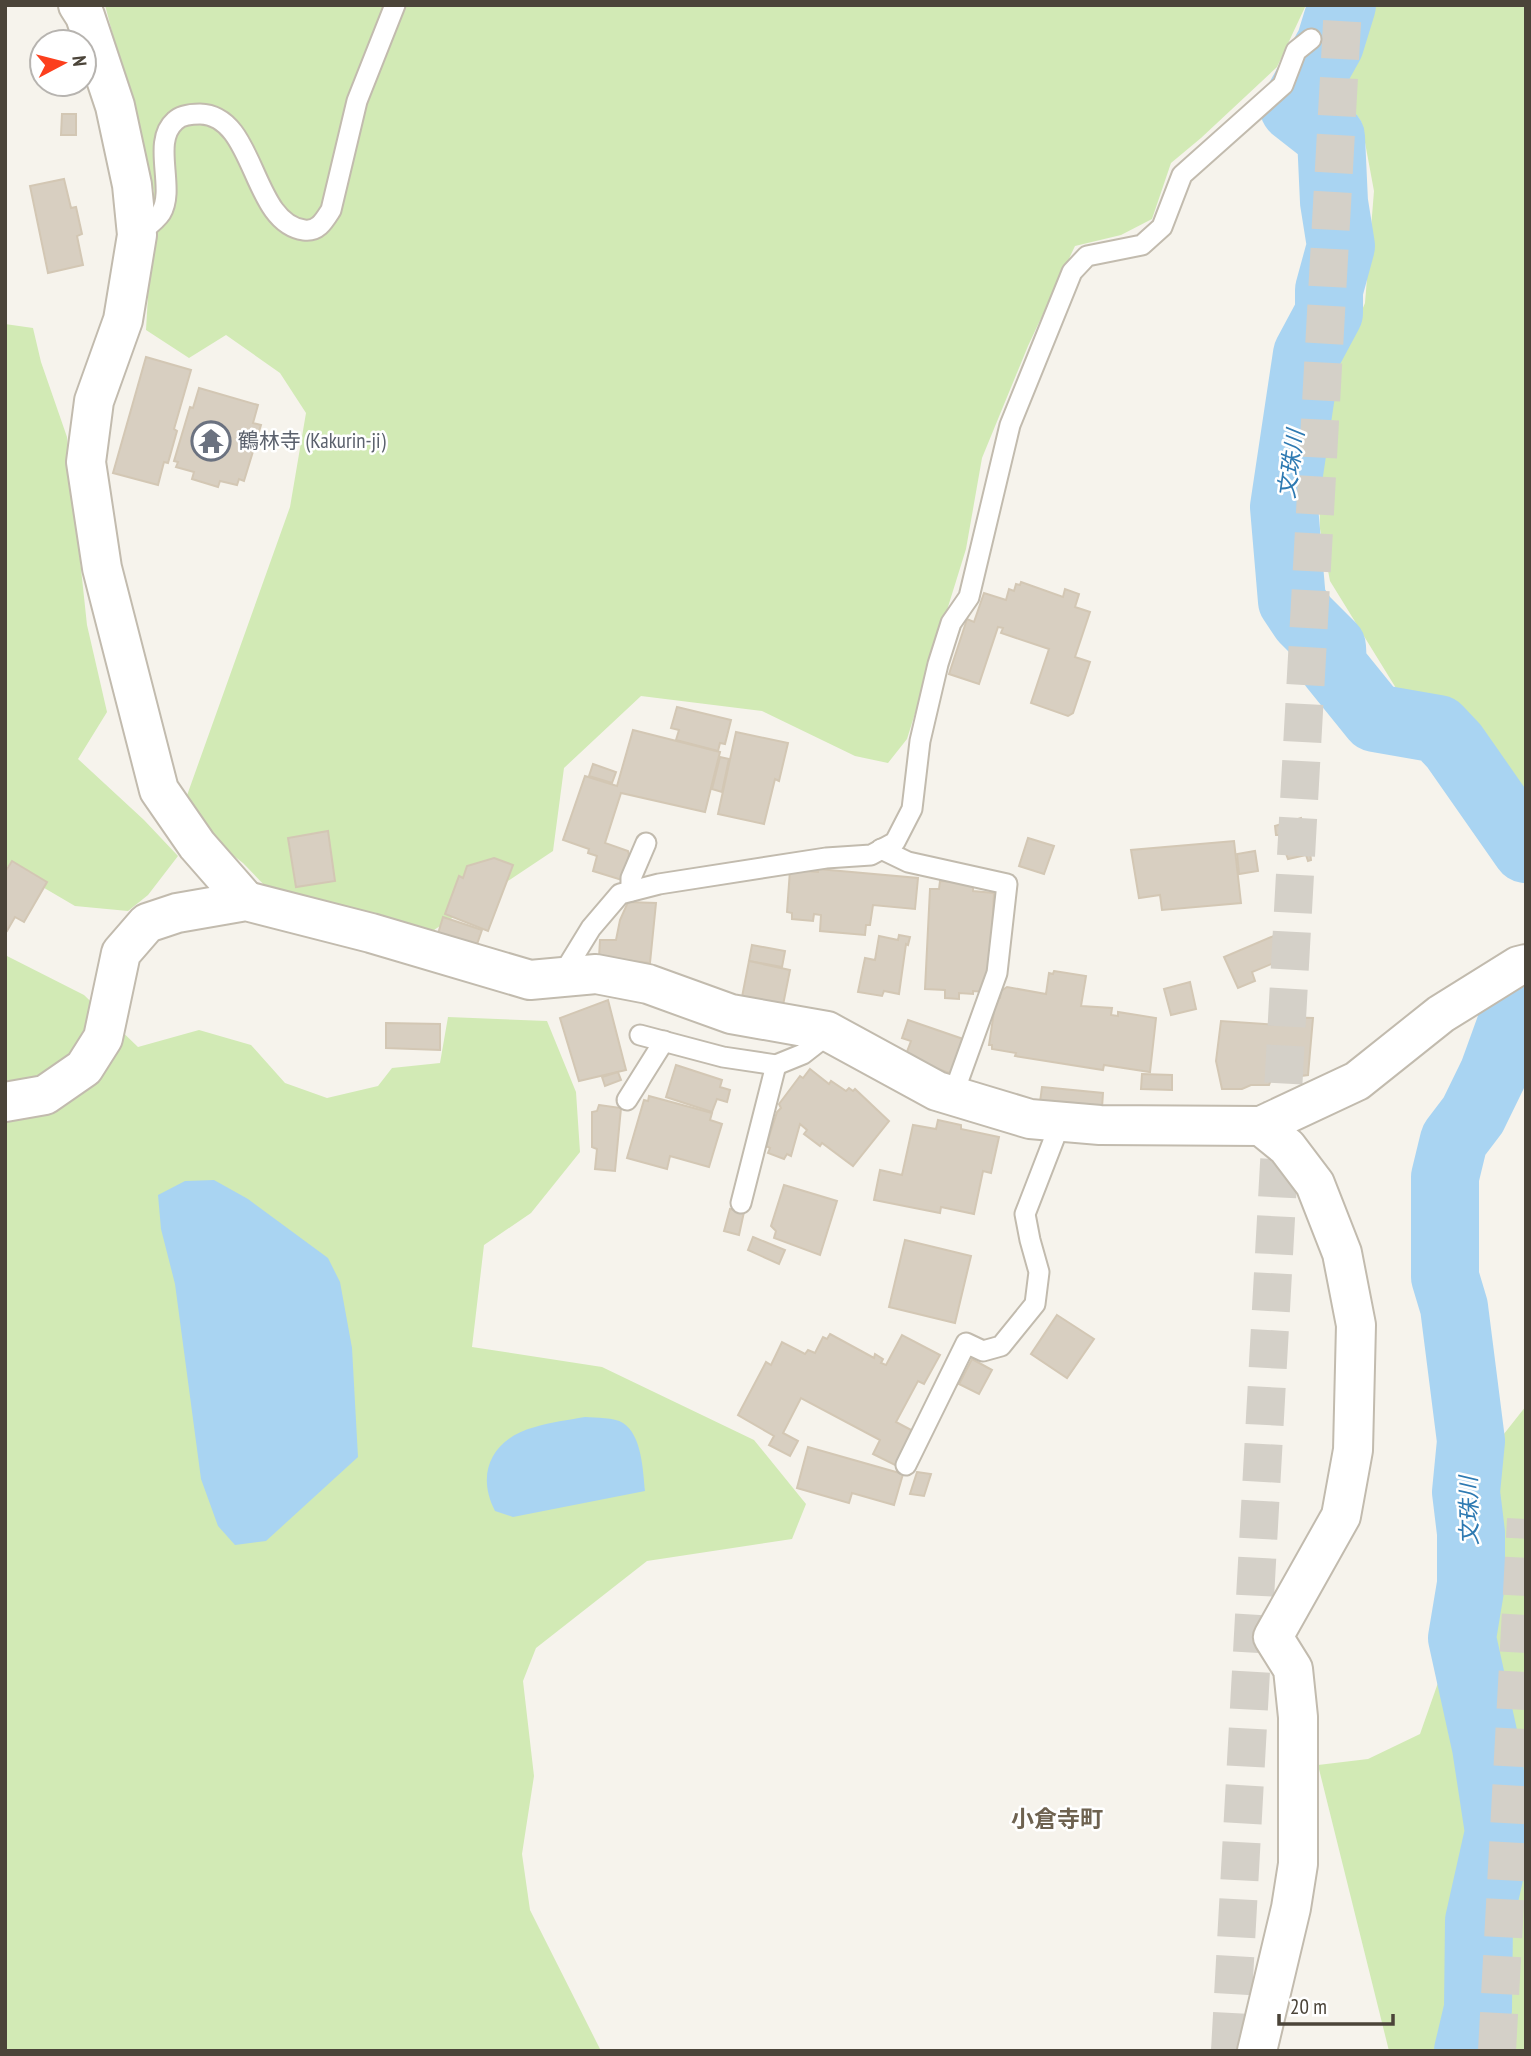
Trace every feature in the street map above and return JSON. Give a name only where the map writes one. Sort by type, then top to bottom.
[{"type":"street","points":[[78,5],[85,16],[116,106],[132,185],[137,235],[123,320],[94,401],[86,462],[102,568],[159,790],[197,845],[246,901]]},
{"type":"street","points":[[5,1102],[45,1095],[84,1068],[103,1038],[121,953],[148,923],[177,913],[246,901],[371,933],[530,979],[596,974],[648,984],[731,1014],[831,1032],[937,1091],[953,1096],[1030,1119],[1100,1125],[1261,1126],[1357,1081],[1441,1014],[1518,966],[1526,964]]},
{"type":"street","points":[[1257,2051],[1291,1908],[1298,1864],[1298,1717],[1293,1669],[1273,1637],[1341,1516],[1353,1450],[1356,1325],[1342,1253],[1315,1184],[1287,1147],[1261,1126]]},
{"type":"lane","points":[[137,235],[161,213],[167,185],[164,155],[166,134],[175,121],[189,114],[208,114],[227,123],[278,216],[292,229],[311,231],[323,223],[331,210],[358,101],[396,5]]},
{"type":"lane","points":[[561,977],[591,928],[620,894],[659,884],[827,858],[871,855],[895,842],[912,809],[920,741],[938,664],[951,623],[969,597],[1010,425],[1072,272],[1087,256],[1142,245],[1162,227],[1182,175],[1283,85],[1296,51],[1311,39]]},
{"type":"lane","points":[[631,891],[631,877],[646,843]]},
{"type":"lane","points":[[881,849],[908,862],[1007,884],[997,973],[953,1096]]},
{"type":"lane","points":[[640,1035],[723,1057],[776,1065],[803,1054],[831,1032]]},
{"type":"lane","points":[[627,1100],[664,1041]]},
{"type":"lane","points":[[741,1203],[776,1065]]},
{"type":"lane","points":[[906,1465],[966,1343],[984,1351],[1001,1346],[1035,1304],[1040,1272],[1025,1214],[1061,1121]]},
{"type":"green space","points":[[105,5],[1306,5],[1277,67],[1171,163],[1152,219],[1121,235],[1075,246],[1028,346],[982,458],[966,549],[907,739],[888,763],[855,756],[762,711],[641,696],[564,768],[553,851],[431,932],[266,887],[243,863],[204,833],[185,801],[290,507],[306,413],[280,373],[226,335],[189,358],[146,330],[154,192]]},
{"type":"green space","points":[[1352,5],[1526,5],[1526,800],[1451,706],[1399,693],[1330,581],[1320,529],[1319,478],[1337,370],[1365,303],[1374,191],[1361,121],[1325,73]]},
{"type":"green space","points":[[5,324],[33,328],[41,362],[67,437],[87,625],[107,712],[78,759],[144,820],[178,856],[148,895],[128,911],[75,906],[5,865]]},
{"type":"green space","points":[[5,955],[84,995],[138,1047],[199,1030],[251,1045],[285,1083],[327,1098],[378,1086],[392,1068],[440,1063],[448,1017],[547,1021],[576,1092],[580,1152],[531,1213],[484,1245],[472,1347],[602,1367],[754,1440],[806,1504],[792,1539],[647,1561],[536,1648],[523,1681],[534,1776],[522,1854],[530,1910],[601,2051],[5,2051]]},
{"type":"green space","points":[[1526,1406],[1526,2051],[1389,2051],[1318,1765],[1368,1759],[1420,1734],[1452,1643],[1496,1444]]},
{"type":"water","points":[[214,1180],[248,1199],[328,1258],[340,1282],[352,1348],[358,1457],[266,1541],[235,1545],[218,1526],[201,1479],[175,1284],[161,1229],[158,1195],[185,1181]]},
{"type":"water","points":[[585,1417],[615,1420],[629,1429],[638,1445],[645,1491],[513,1517],[495,1511],[487,1483],[492,1458],[499,1448],[520,1432]]},
{"type":"building","points":[[62,114],[76,114],[76,135],[61,135]]},
{"type":"building","points":[[64,179],[71,208],[76,207],[82,234],[77,236],[83,265],[48,273],[30,186]]},
{"type":"building","points":[[146,357],[191,370],[174,429],[177,431],[168,463],[164,462],[158,485],[113,473]]},
{"type":"building","points":[[199,388],[258,405],[253,423],[261,425],[244,481],[239,479],[237,485],[220,481],[218,487],[192,479],[194,472],[176,467],[178,462],[174,461],[190,407],[193,408]]},
{"type":"building","points":[[1021,582],[1063,597],[1065,589],[1079,594],[1075,607],[1090,612],[1075,657],[1090,662],[1073,713],[1068,716],[1031,703],[1049,649],[1001,633],[1003,628],[998,627],[979,684],[949,674],[967,619],[974,622],[984,593],[1006,600],[1009,589],[1014,591],[1016,584],[1020,585]]},
{"type":"building","points":[[677,707],[731,720],[725,744],[720,743],[718,751],[676,740],[679,730],[671,728]]},
{"type":"building","points":[[633,730],[720,752],[705,812],[621,793],[605,843],[628,851],[622,880],[593,871],[597,856],[588,853],[589,849],[563,840],[585,776],[617,786]]},
{"type":"building","points":[[736,732],[788,743],[779,781],[775,779],[764,824],[718,814]]},
{"type":"building","points":[[720,757],[729,759],[722,792],[712,789]]},
{"type":"building","points":[[593,764],[616,772],[612,783],[589,776]]},
{"type":"building","points":[[1301,818],[1303,826],[1307,826],[1311,860],[1308,861],[1306,855],[1288,859],[1279,835],[1276,835],[1275,826]]},
{"type":"building","points":[[328,831],[335,881],[296,887],[288,838]]},
{"type":"building","points":[[1028,838],[1054,846],[1044,874],[1019,866]]},
{"type":"building","points":[[1234,841],[1241,903],[1162,910],[1160,895],[1139,898],[1131,850]]},
{"type":"building","points":[[1255,851],[1258,871],[1239,874],[1237,854]]},
{"type":"building","points":[[494,858],[513,865],[488,931],[445,914],[459,876],[463,878],[467,866]]},
{"type":"building","points":[[12,861],[47,882],[24,922],[15,917],[7,931],[5,872]]},
{"type":"building","points":[[818,869],[918,878],[915,909],[873,905],[870,925],[866,925],[865,935],[820,931],[821,915],[814,914],[813,921],[792,919],[792,913],[787,912],[790,870],[818,872]]},
{"type":"building","points":[[940,881],[973,883],[973,891],[994,893],[990,970],[986,992],[959,993],[959,999],[945,998],[945,990],[925,989],[930,889],[939,889]]},
{"type":"building","points":[[628,902],[656,903],[650,963],[599,957],[600,940],[616,940],[620,920]]},
{"type":"building","points":[[443,917],[482,930],[475,950],[437,937]]},
{"type":"building","points":[[899,935],[910,937],[908,945],[906,944],[899,994],[884,991],[882,996],[858,992],[865,958],[875,960],[879,936],[898,940]]},
{"type":"building","points":[[1276,935],[1286,958],[1252,972],[1255,981],[1238,988],[1224,957]]},
{"type":"building","points":[[752,945],[785,951],[782,967],[749,961]]},
{"type":"building","points":[[749,961],[790,970],[783,1005],[742,997]]},
{"type":"building","points":[[1054,971],[1086,976],[1081,1006],[1112,1008],[1111,1015],[1118,1016],[1118,1012],[1156,1018],[1150,1072],[1104,1065],[1103,1070],[1015,1056],[1016,1053],[992,1049],[992,1045],[989,1045],[996,998],[1000,998],[1001,991],[1007,987],[1046,994],[1049,973],[1053,974]]},
{"type":"building","points":[[1190,982],[1196,1009],[1171,1015],[1164,989]]},
{"type":"building","points":[[608,1000],[626,1070],[579,1081],[560,1018]]},
{"type":"building","points":[[1280,1017],[1313,1018],[1308,1075],[1271,1080],[1269,1085],[1222,1089],[1216,1061],[1221,1021],[1278,1025]]},
{"type":"building","points":[[908,1020],[966,1040],[955,1075],[905,1057],[911,1041],[902,1038]]},
{"type":"building","points":[[386,1023],[440,1024],[440,1050],[386,1048]]},
{"type":"building","points":[[676,1065],[722,1080],[720,1087],[730,1090],[727,1102],[717,1099],[712,1112],[666,1097]]},
{"type":"building","points":[[810,1069],[829,1084],[831,1081],[846,1091],[849,1088],[853,1091],[855,1089],[889,1121],[853,1166],[822,1143],[820,1146],[804,1134],[807,1130],[800,1124],[791,1156],[787,1154],[784,1159],[768,1153],[770,1148],[766,1146],[777,1112],[781,1108],[779,1104],[800,1076],[803,1078]]},
{"type":"building","points":[[618,1072],[621,1080],[605,1086],[602,1077]]},
{"type":"building","points":[[1142,1074],[1172,1075],[1172,1090],[1141,1089]]},
{"type":"building","points":[[1042,1087],[1103,1093],[1102,1108],[1040,1102]]},
{"type":"building","points":[[649,1096],[712,1113],[710,1120],[722,1124],[709,1167],[670,1156],[667,1169],[627,1158],[644,1100],[648,1101]]},
{"type":"building","points":[[599,1105],[621,1108],[615,1171],[595,1169],[597,1149],[592,1147],[592,1112],[597,1111]]},
{"type":"building","points":[[938,1120],[961,1125],[961,1129],[999,1137],[991,1173],[983,1171],[974,1214],[941,1207],[940,1213],[874,1200],[880,1170],[902,1175],[913,1125],[936,1129]]},
{"type":"building","points":[[784,1185],[837,1201],[820,1255],[774,1238],[776,1231],[771,1226]]},
{"type":"building","points":[[730,1209],[744,1212],[739,1235],[724,1231]]},
{"type":"building","points":[[753,1237],[785,1250],[779,1264],[748,1250]]},
{"type":"building","points":[[905,1240],[971,1256],[955,1323],[889,1307]]},
{"type":"building","points":[[1057,1315],[1094,1339],[1067,1378],[1031,1354]]},
{"type":"building","points":[[830,1334],[874,1358],[875,1354],[883,1359],[881,1363],[886,1365],[902,1335],[940,1355],[924,1384],[918,1381],[896,1422],[913,1431],[895,1465],[873,1454],[880,1440],[801,1398],[783,1433],[798,1441],[790,1456],[769,1445],[774,1436],[738,1415],[766,1362],[771,1365],[782,1342],[805,1354],[808,1350],[815,1353],[823,1337],[827,1339]]},
{"type":"building","points":[[972,1359],[992,1370],[979,1394],[959,1384]]},
{"type":"building","points":[[808,1447],[903,1474],[894,1505],[852,1493],[849,1503],[797,1488]]},
{"type":"building","points":[[917,1472],[931,1474],[924,1496],[910,1494]]},
{"type":"waterway","name":"文珠川","points":[[1342,5],[1330,44],[1294,108],[1331,137],[1334,202],[1341,246],[1329,290],[1329,313],[1307,354],[1284,507],[1292,601],[1304,619],[1332,647],[1333,666],[1375,718],[1438,729],[1454,746],[1526,849]]},
{"type":"waterway","name":"文珠川","points":[[1468,2051],[1478,2009],[1479,1921],[1499,1832],[1486,1747],[1462,1638],[1471,1584],[1471,1533],[1466,1492],[1471,1441],[1454,1307],[1445,1277],[1445,1177],[1454,1140],[1473,1115],[1493,1074],[1526,983]]},
{"type":"tunnel","points":[[1230,2051],[1343,5]]},
{"type":"tunnel","points":[[1497,2051],[1526,1519]]},
{"type":"place","name":"鶴林寺 (Kakurin-ji)","points":[[211,441]]},
{"type":"district","name":"小倉寺町","points":[[1057,1819]]}]
